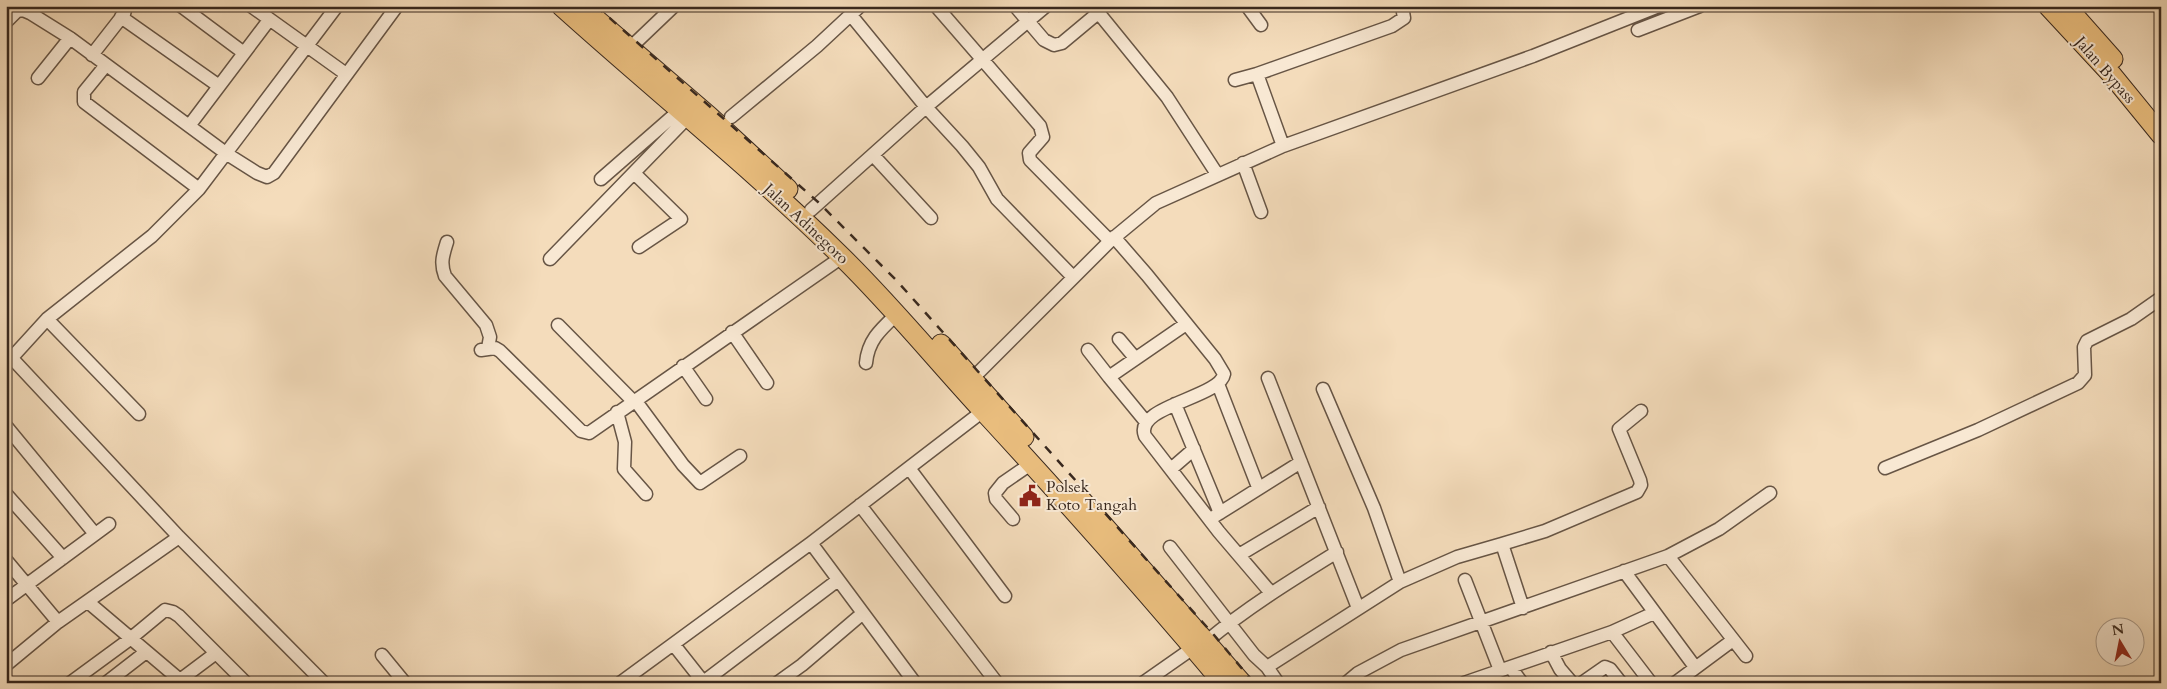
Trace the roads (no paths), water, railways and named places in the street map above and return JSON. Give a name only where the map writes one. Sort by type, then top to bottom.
[{"type":"highway","points":[[561,6],[610,52],[725,140],[812,210],[874,272],[972,379],[1200,644],[1242,683]]},
{"type":"highway","points":[[581,6],[630,48],[694,118]]},
{"type":"highway","name":"Jalan Bypass","points":[[2048,6],[2112,75],[2161,135]]},
{"type":"highway","name":"Jalan Bypass","points":[[2066,6],[2161,115]]},
{"type":"highway","name":"Jalan Adinegoro","points":[[725,140],[897,314],[983,411],[1200,644]]},
{"type":"highway","points":[[1200,644],[1223,683]]},
{"type":"street","points":[[181,6],[244,53]]},
{"type":"street","points":[[251,6],[346,74]]},
{"type":"street","points":[[324,683],[179,537],[8,358],[47,318],[152,236],[199,189],[337,6]]},
{"type":"street","points":[[6,22],[20,8],[70,38],[227,154],[263,177],[271,175],[397,6]]},
{"type":"street","points":[[630,48],[674,6]]},
{"type":"street","points":[[936,6],[1042,130],[1044,137],[1030,150],[1030,160],[1147,275],[1222,370],[1224,377],[1218,384],[1175,404],[1146,422],[1143,427],[1145,436],[1171,469],[1215,516],[1239,555],[1271,593]]},
{"type":"street","points":[[1015,6],[1044,40],[1057,46],[1096,9],[1167,97],[1217,174]]},
{"type":"street","points":[[812,210],[926,107],[1046,6]]},
{"type":"street","points":[[1247,6],[1262,25]]},
{"type":"street","points":[[1235,80],[1392,26],[1404,18],[1405,12],[1402,6]]},
{"type":"street","points":[[972,379],[1112,239],[1156,203],[1217,174],[1284,146],[1524,59],[1659,6]]},
{"type":"street","points":[[1638,30],[1700,6]]},
{"type":"street","points":[[731,117],[817,46],[855,10],[926,107],[944,124],[979,167],[997,199],[1073,277]]},
{"type":"street","points":[[92,55],[124,12],[220,86]]},
{"type":"street","points":[[189,126],[269,20]]},
{"type":"street","points":[[38,78],[70,38]]},
{"type":"street","points":[[106,65],[84,92],[84,102],[199,189]]},
{"type":"street","points":[[1257,74],[1284,146]]},
{"type":"street","points":[[550,259],[634,173],[694,118]]},
{"type":"street","points":[[601,179],[694,118]]},
{"type":"street","points":[[873,155],[931,218]]},
{"type":"street","points":[[1243,163],[1261,212]]},
{"type":"street","points":[[634,173],[681,219],[639,247]]},
{"type":"street","points":[[447,242],[442,268],[445,276],[486,325],[490,337],[484,349],[500,351],[581,431],[593,432],[634,400],[842,257]]},
{"type":"street","points":[[1885,468],[1978,430],[2078,383],[2085,375],[2084,347],[2087,341],[2131,319],[2161,298]]},
{"type":"street","points":[[866,363],[867,353],[872,340],[897,314]]},
{"type":"street","points":[[47,318],[139,414]]},
{"type":"street","points":[[1109,376],[1186,324]]},
{"type":"street","points":[[558,325],[634,400],[700,483],[740,456]]},
{"type":"street","points":[[732,332],[767,383]]},
{"type":"street","points":[[1119,339],[1135,358]]},
{"type":"street","points":[[1088,350],[1146,422]]},
{"type":"street","points":[[683,366],[706,399]]},
{"type":"street","points":[[1268,378],[1358,608]]},
{"type":"street","points":[[1218,384],[1258,487]]},
{"type":"street","points":[[1323,389],[1374,508],[1400,582]]},
{"type":"street","points":[[1175,404],[1194,449],[1215,516]]},
{"type":"street","points":[[620,683],[811,543],[983,411]]},
{"type":"street","points":[[1267,667],[1400,582],[1457,558],[1545,531],[1636,492],[1641,485],[1640,480],[1619,429],[1641,411]]},
{"type":"street","points":[[617,412],[625,442],[624,470],[646,494]]},
{"type":"street","points":[[8,433],[95,534]]},
{"type":"street","points":[[1171,469],[1194,449]]},
{"type":"street","points":[[1215,516],[1258,487],[1301,462]]},
{"type":"street","points":[[1013,520],[996,499],[995,493],[1003,483],[1032,463]]},
{"type":"street","points":[[909,468],[1005,596]]},
{"type":"street","points":[[1354,680],[1402,650],[1668,556],[1719,529],[1770,493]]},
{"type":"street","points":[[6,494],[63,558]]},
{"type":"street","points":[[860,505],[996,683]]},
{"type":"street","points":[[1239,555],[1319,507]]},
{"type":"street","points":[[6,600],[109,524]]},
{"type":"street","points":[[6,665],[58,622],[179,537]]},
{"type":"street","points":[[811,543],[915,683]]},
{"type":"street","points":[[1502,544],[1523,608]]},
{"type":"street","points":[[1170,547],[1278,683]]},
{"type":"street","points":[[1143,683],[1271,593],[1337,552]]},
{"type":"street","points":[[1668,556],[1746,656]]},
{"type":"street","points":[[6,560],[58,622]]},
{"type":"street","points":[[1624,571],[1695,667]]},
{"type":"street","points":[[674,645],[703,683],[838,580]]},
{"type":"street","points":[[1465,580],[1480,622],[1505,669],[1522,683]]},
{"type":"street","points":[[88,602],[178,681],[216,653]]},
{"type":"street","points":[[70,683],[130,639],[161,612],[169,610],[179,616],[246,683]]},
{"type":"street","points":[[777,683],[802,665],[863,613]]},
{"type":"street","points":[[1470,682],[1612,632],[1654,613]]},
{"type":"street","points":[[1612,632],[1651,683]]},
{"type":"street","points":[[1675,683],[1733,640]]},
{"type":"street","points":[[106,683],[146,652]]},
{"type":"street","points":[[1551,652],[1560,669],[1572,683]]},
{"type":"street","points":[[382,655],[405,683]]},
{"type":"street","points":[[1582,683],[1605,666],[1610,668],[1621,683]]},
{"type":"railway","points":[[596,6],[818,202],[897,281],[1214,635],[1254,683]]},
{"type":"place","name":"Polsek Koto Tangah","points":[[1030,496]]}]
